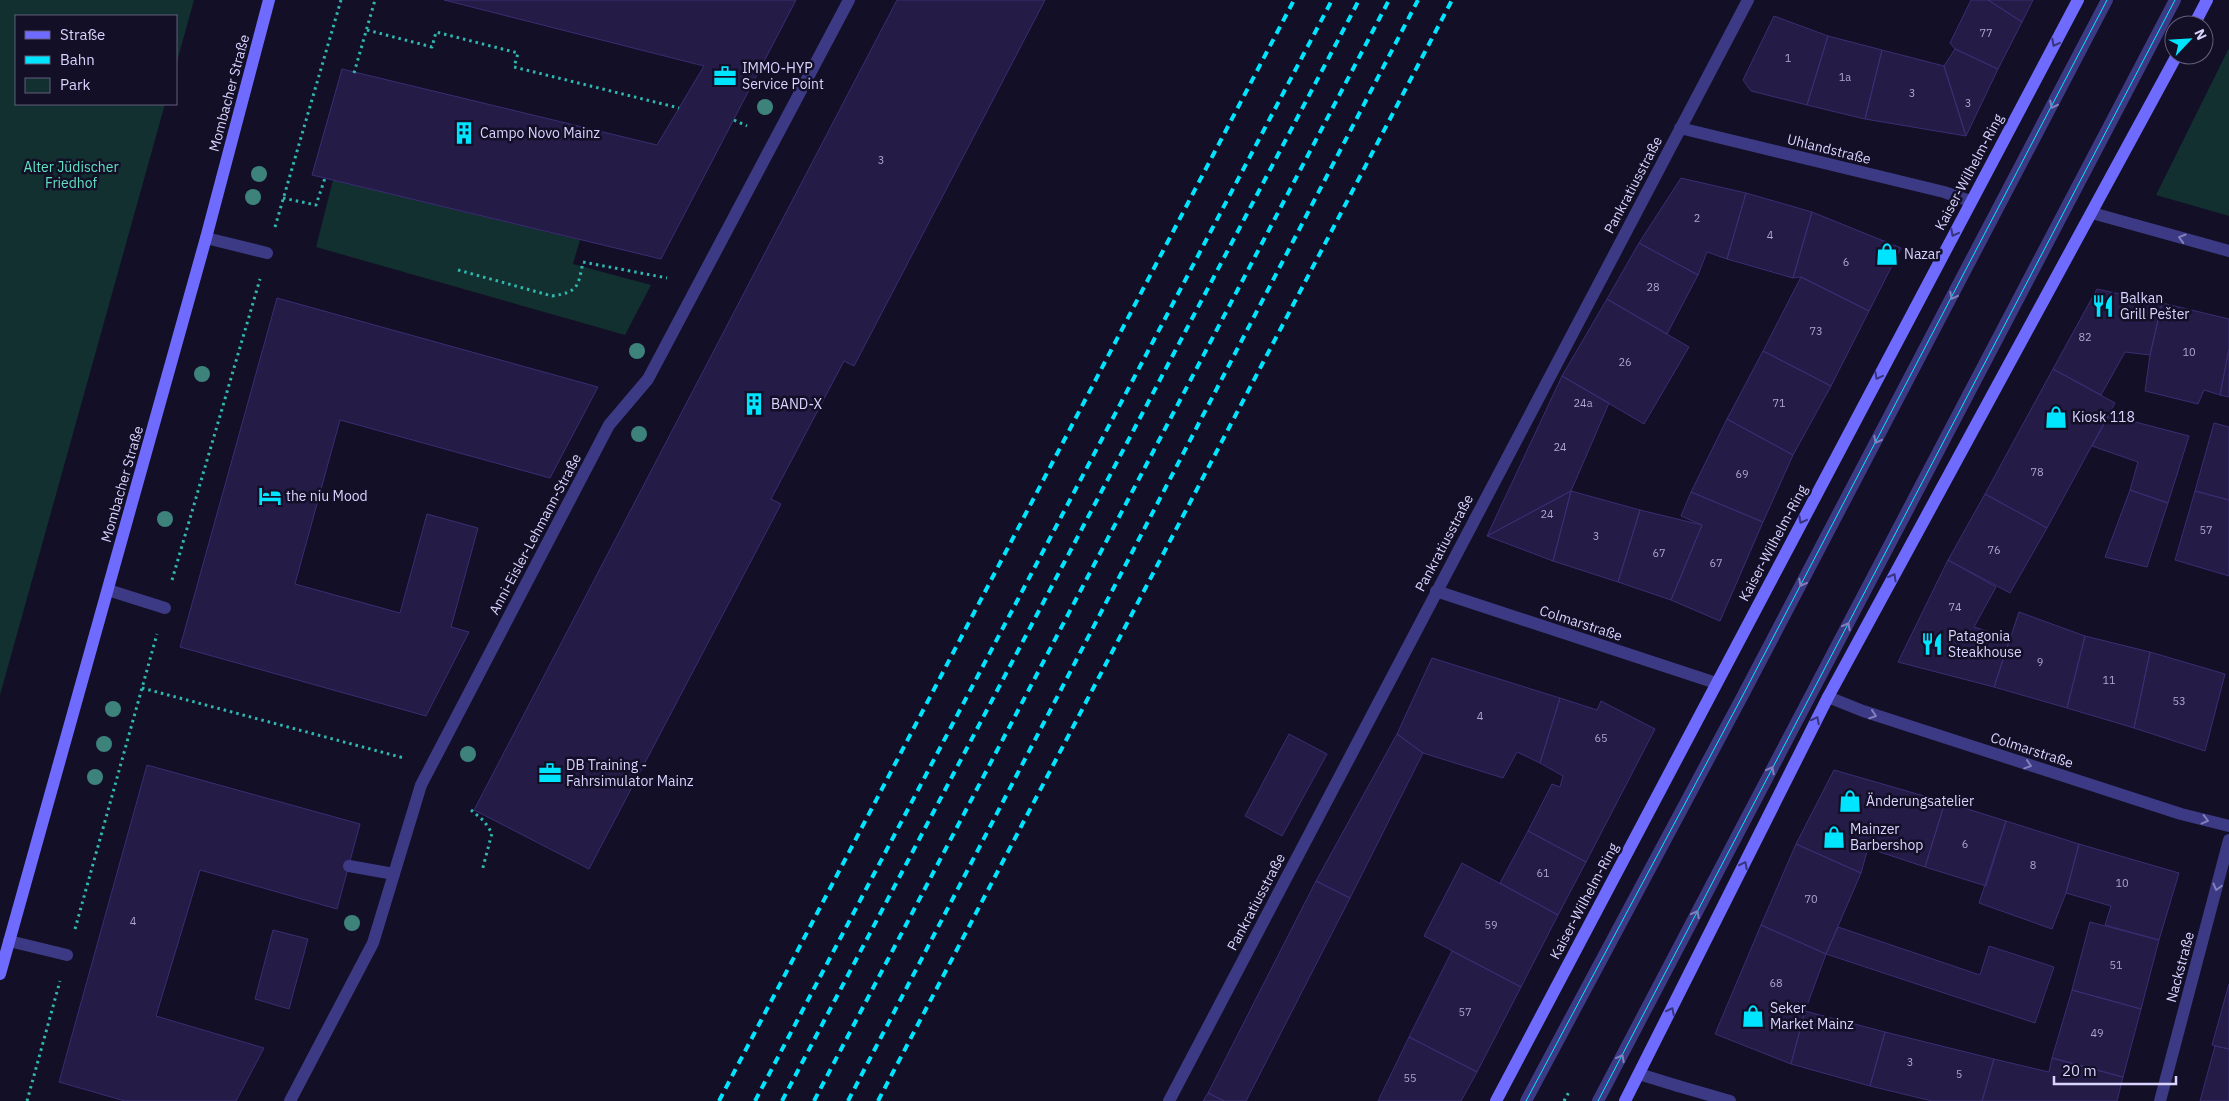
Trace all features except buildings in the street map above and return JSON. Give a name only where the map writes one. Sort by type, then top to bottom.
[{"type":"street","name":"Mombacher Straße","points":[[0,974],[206,238],[269,0]]},
{"type":"street","name":"Anni-Eisler-Lehmann-Straße","points":[[290,1101],[373,943],[421,784],[609,425],[648,379],[848,0]]},
{"type":"street","name":"Pankratiusstraße","points":[[1169,1101],[1748,0]]},
{"type":"street","name":"Kaiser-Wilhelm-Ring","points":[[1496,1101],[1970,201],[2078,0]]},
{"type":"street","points":[[1526,1101],[1752,677],[2107,0]]},
{"type":"street","points":[[1598,1101],[2175,0]]},
{"type":"street","points":[[2199,15],[2207,0]]},
{"type":"street","points":[[1625,1101],[1828,697],[2172,65]]},
{"type":"street","name":"Uhlandstraße","points":[[1680,128],[1944,192],[1970,201]]},
{"type":"street","points":[[2092,213],[2229,251]]},
{"type":"street","points":[[206,238],[267,253]]},
{"type":"street","points":[[108,590],[165,608]]},
{"type":"street","name":"Colmarstraße","points":[[1436,591],[1716,684]]},
{"type":"street","name":"Colmarstraße","points":[[1828,697],[1863,711],[2143,802],[2229,826]]},
{"type":"street","name":"Nackstraße","points":[[2160,1101],[2229,840]]},
{"type":"street","points":[[349,866],[394,874]]},
{"type":"street","points":[[9,941],[68,955]]},
{"type":"street","points":[[1639,1074],[1730,1101]]},
{"type":"path","points":[[27,1101],[142,688],[341,0]]},
{"type":"path","points":[[354,73],[375,0]]},
{"type":"path","points":[[367,30],[432,47],[436,32],[518,52],[514,67],[679,108]]},
{"type":"path","points":[[734,120],[747,126]]},
{"type":"path","points":[[283,198],[316,205],[326,178]]},
{"type":"path","points":[[458,270],[552,296],[565,294],[574,289],[581,280],[584,262],[667,278]]},
{"type":"path","points":[[142,688],[405,758]]},
{"type":"path","points":[[471,810],[484,821],[492,833],[482,871]]},
{"type":"green space","name":"Alter Jüdischer Friedhof","points":[[0,0],[194,0],[178,58],[178,15],[15,15],[15,105],[165,105],[0,695]]},
{"type":"green space","points":[[2229,48],[2229,216],[2156,195]]},
{"type":"green space","points":[[333,180],[580,240],[573,264],[651,285],[625,335],[316,247]]},
{"type":"tram line","points":[[1526,1101],[1743,695],[2107,0]]},
{"type":"tram line","points":[[1598,1101],[2175,0]]},
{"type":"railway","points":[[719,1101],[1294,0]]},
{"type":"railway","points":[[755,1101],[1332,0]]},
{"type":"railway","points":[[782,1101],[1359,0]]},
{"type":"railway","points":[[814,1101],[1389,0]]},
{"type":"railway","points":[[848,1101],[1418,0]]},
{"type":"railway","points":[[878,1101],[1452,0]]},
{"type":"place","name":"IMMO-HYP Service Point","points":[[725,76]]},
{"type":"place","name":"Campo Novo Mainz","points":[[464,133]]},
{"type":"place","name":"Nazar","points":[[1887,254]]},
{"type":"place","name":"Balkan Grill Pešter","points":[[2103,306]]},
{"type":"place","name":"BAND-X","points":[[754,404]]},
{"type":"place","name":"Kiosk 118","points":[[2056,417]]},
{"type":"place","name":"the niu Mood","points":[[270,496]]},
{"type":"place","name":"Patagonia Steakhouse","points":[[1932,644]]},
{"type":"place","name":"DB Training - Fahrsimulator Mainz","points":[[550,773]]},
{"type":"place","name":"Änderungsatelier","points":[[1850,801]]},
{"type":"place","name":"Mainzer Barbershop","points":[[1834,837]]},
{"type":"place","name":"Seker Market Mainz","points":[[1753,1016]]}]
